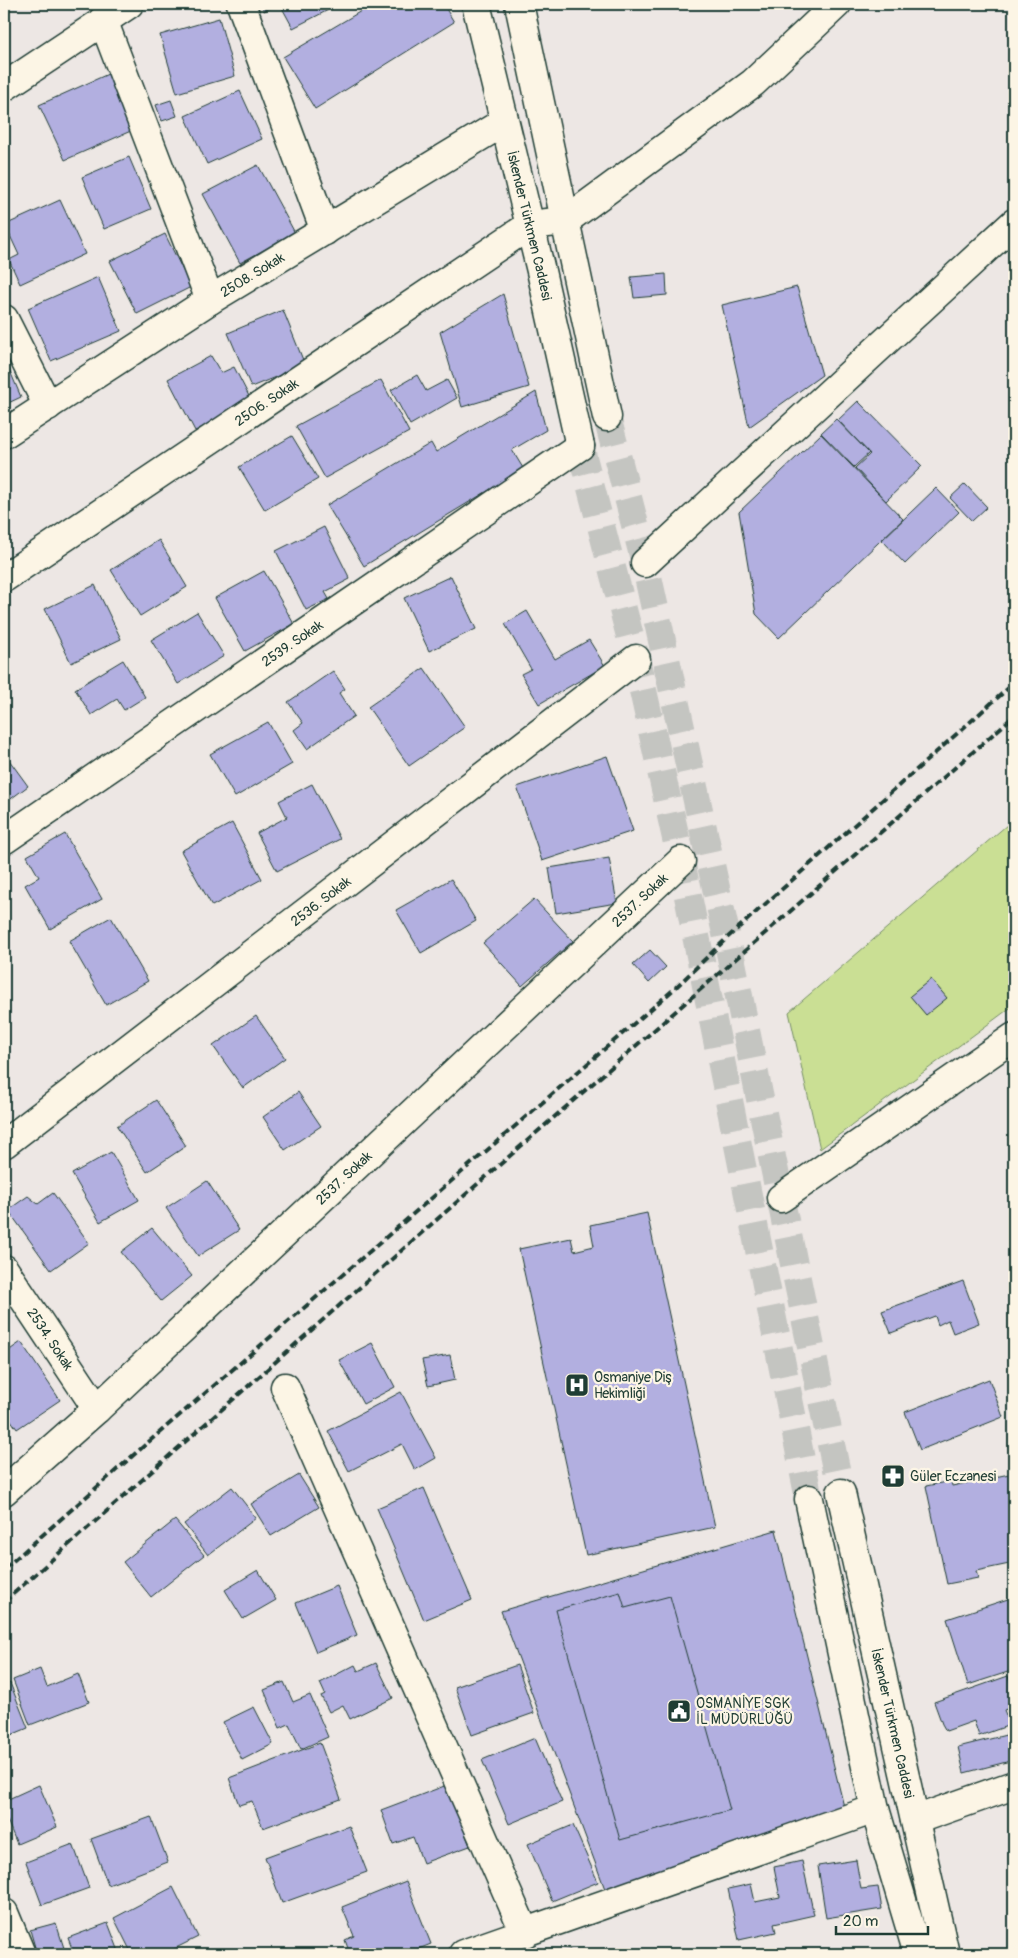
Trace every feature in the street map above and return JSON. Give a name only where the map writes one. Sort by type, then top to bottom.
[{"type":"street","points":[[4,87],[129,4]]},
{"type":"street","points":[[241,4],[326,231]]},
{"type":"street","name":"İskender Türkmen Caddesi","points":[[476,4],[530,225],[580,446]]},
{"type":"street","points":[[519,4],[607,417]]},
{"type":"street","points":[[530,225],[565,221],[754,83],[837,4]]},
{"type":"street","points":[[103,20],[210,300]]},
{"type":"street","name":"2508. Sokak","points":[[4,434],[210,300],[504,122]]},
{"type":"street","points":[[645,564],[1014,223]]},
{"type":"street","name":"2506. Sokak","points":[[4,578],[530,225]]},
{"type":"street","points":[[4,319],[48,406]]},
{"type":"street","name":"2539. Sokak","points":[[4,840],[580,446]]},
{"type":"street","name":"2536. Sokak","points":[[4,1144],[636,659]]},
{"type":"street","name":"2537. Sokak","points":[[4,1491],[97,1409],[681,861]]},
{"type":"street","points":[[781,1198],[1014,1037]]},
{"type":"street","name":"2534. Sokak","points":[[4,1269],[97,1409]]},
{"type":"street","points":[[285,1387],[525,1933]]},
{"type":"street","name":"İskender Türkmen Caddesi","points":[[842,1493],[945,1954]]},
{"type":"street","points":[[809,1499],[875,1809],[918,1954]]},
{"type":"street","points":[[915,1820],[1014,1785]]},
{"type":"street","points":[[463,1954],[875,1809]]},
{"type":"street","points":[[4,1913],[21,1954]]},
{"type":"green space","points":[[1014,819],[1014,1005],[820,1149],[789,1012]]},
{"type":"building","points":[[261,4],[278,4],[264,11]]},
{"type":"building","points":[[280,4],[340,4],[293,28]]},
{"type":"building","points":[[373,4],[443,4],[454,22],[315,109],[283,57]]},
{"type":"building","points":[[219,18],[235,76],[177,93],[160,35]]},
{"type":"building","points":[[108,74],[133,130],[65,160],[39,105]]},
{"type":"building","points":[[240,91],[262,139],[207,164],[185,116]]},
{"type":"building","points":[[171,100],[177,116],[162,121],[156,105]]},
{"type":"building","points":[[129,157],[151,209],[104,229],[82,177]]},
{"type":"building","points":[[258,165],[295,233],[240,263],[203,194]]},
{"type":"building","points":[[60,200],[85,254],[20,284],[9,260],[19,255],[5,225]]},
{"type":"building","points":[[165,234],[191,287],[137,314],[110,261]]},
{"type":"building","points":[[666,274],[667,295],[634,298],[631,277]]},
{"type":"building","points":[[98,277],[121,331],[51,361],[28,308]]},
{"type":"building","points":[[797,287],[822,375],[749,427],[722,305]]},
{"type":"building","points":[[503,294],[529,387],[462,407],[440,332]]},
{"type":"building","points":[[283,310],[305,365],[251,387],[228,333]]},
{"type":"building","points":[[211,356],[221,373],[234,367],[252,402],[195,431],[168,379]]},
{"type":"building","points":[[4,357],[21,397],[4,405]]},
{"type":"building","points":[[417,375],[426,391],[447,380],[457,398],[410,425],[391,390]]},
{"type":"building","points":[[381,380],[409,432],[325,478],[296,426]]},
{"type":"building","points":[[536,392],[546,430],[512,450],[526,473],[504,481],[364,566],[327,505],[431,443],[436,452]]},
{"type":"building","points":[[858,401],[922,466],[886,501],[855,468],[870,454],[838,420]]},
{"type":"building","points":[[836,419],[869,453],[854,467],[821,433]]},
{"type":"building","points":[[821,434],[903,519],[779,638],[756,614],[739,512]]},
{"type":"building","points":[[292,436],[318,479],[265,510],[239,467]]},
{"type":"building","points":[[965,484],[987,507],[972,521],[950,498]]},
{"type":"building","points":[[936,488],[959,512],[905,564],[882,540]]},
{"type":"building","points":[[324,527],[350,579],[325,592],[329,599],[306,610],[276,551]]},
{"type":"building","points":[[159,540],[187,587],[140,616],[111,570]]},
{"type":"building","points":[[264,571],[294,624],[245,651],[215,598]]},
{"type":"building","points":[[451,576],[476,629],[429,651],[404,598]]},
{"type":"building","points":[[95,585],[121,639],[71,663],[45,609]]},
{"type":"building","points":[[527,611],[555,659],[589,640],[605,666],[539,704],[521,674],[531,669],[505,624]]},
{"type":"building","points":[[197,612],[224,656],[178,684],[151,640]]},
{"type":"building","points":[[123,660],[145,697],[124,710],[117,699],[91,715],[75,689]]},
{"type":"building","points":[[424,668],[465,727],[409,766],[368,707]]},
{"type":"building","points":[[333,671],[345,689],[339,693],[354,716],[307,749],[294,730],[303,723],[288,702]]},
{"type":"building","points":[[268,722],[292,764],[235,797],[210,754]]},
{"type":"building","points":[[4,753],[28,786],[4,804]]},
{"type":"building","points":[[607,756],[633,831],[542,861],[517,787]]},
{"type":"building","points":[[312,784],[340,839],[277,871],[257,833],[287,817],[279,801]]},
{"type":"building","points":[[232,823],[262,879],[212,906],[181,851]]},
{"type":"building","points":[[65,834],[102,899],[50,929],[25,885],[39,877],[27,856]]},
{"type":"building","points":[[609,858],[617,903],[556,913],[549,868]]},
{"type":"building","points":[[451,879],[476,921],[421,953],[396,910]]},
{"type":"building","points":[[534,899],[573,941],[522,986],[483,943]]},
{"type":"building","points":[[111,917],[148,981],[106,1005],[69,941]]},
{"type":"building","points":[[650,950],[666,967],[649,983],[633,965]]},
{"type":"building","points":[[931,979],[947,998],[926,1015],[910,996]]},
{"type":"building","points":[[256,1016],[285,1058],[243,1088],[213,1046]]},
{"type":"building","points":[[298,1092],[321,1126],[285,1150],[263,1117]]},
{"type":"building","points":[[156,1100],[186,1146],[147,1172],[117,1126]]},
{"type":"building","points":[[111,1152],[139,1200],[100,1222],[72,1174]]},
{"type":"building","points":[[207,1181],[239,1230],[198,1256],[166,1208]]},
{"type":"building","points":[[53,1193],[89,1243],[51,1270],[8,1210],[28,1196],[38,1204]]},
{"type":"building","points":[[647,1213],[715,1527],[586,1555],[519,1249],[571,1238],[574,1251],[594,1246],[590,1225]]},
{"type":"building","points":[[152,1228],[192,1276],[161,1301],[121,1252]]},
{"type":"building","points":[[963,1281],[979,1323],[953,1333],[948,1320],[938,1325],[935,1316],[891,1333],[882,1311]]},
{"type":"building","points":[[4,1307],[10,1315],[4,1319]]},
{"type":"building","points":[[21,1342],[60,1400],[17,1429],[4,1410],[4,1354]]},
{"type":"building","points":[[372,1343],[395,1387],[363,1404],[339,1360]]},
{"type":"building","points":[[450,1355],[455,1380],[428,1386],[422,1360]]},
{"type":"building","points":[[989,1379],[1003,1417],[920,1450],[905,1412]]},
{"type":"building","points":[[401,1392],[436,1458],[415,1470],[402,1444],[349,1471],[328,1431]]},
{"type":"building","points":[[1014,1473],[1014,1563],[976,1571],[978,1578],[947,1584],[926,1486],[951,1481],[952,1486]]},
{"type":"building","points":[[299,1475],[319,1507],[271,1536],[251,1504]]},
{"type":"building","points":[[232,1487],[256,1518],[208,1555],[184,1524]]},
{"type":"building","points":[[424,1488],[472,1600],[424,1620],[377,1508]]},
{"type":"building","points":[[175,1520],[204,1555],[151,1597],[123,1562]]},
{"type":"building","name":"OSMANİYE SGK İL MÜDÜRLÜĞÜ","points":[[776,1530],[845,1811],[605,1889],[501,1611]]},
{"type":"building","points":[[258,1570],[276,1600],[243,1619],[225,1590]]},
{"type":"building","points":[[337,1586],[357,1635],[316,1652],[296,1603]]},
{"type":"building","points":[[620,1592],[625,1608],[670,1596],[730,1810],[620,1840],[556,1610]]},
{"type":"building","points":[[1014,1597],[1014,1670],[968,1685],[947,1619]]},
{"type":"building","points":[[376,1663],[393,1698],[350,1719],[343,1705],[329,1712],[321,1696],[325,1694],[320,1683],[355,1665],[358,1671]]},
{"type":"building","points":[[517,1665],[534,1713],[472,1735],[455,1687]]},
{"type":"building","points":[[40,1669],[47,1687],[78,1674],[89,1702],[30,1725],[13,1680]]},
{"type":"building","points":[[1008,1676],[1014,1694],[1014,1706],[1004,1710],[1010,1725],[979,1736],[974,1721],[946,1731],[934,1702]]},
{"type":"building","points":[[284,1682],[293,1702],[310,1695],[328,1737],[301,1749],[289,1724],[280,1728],[264,1690]]},
{"type":"building","points":[[10,1683],[28,1728],[4,1738],[4,1686]]},
{"type":"building","points":[[254,1707],[273,1744],[242,1760],[223,1722]]},
{"type":"building","points":[[1014,1733],[1014,1760],[964,1773],[958,1747]]},
{"type":"building","points":[[535,1738],[562,1802],[509,1824],[482,1760]]},
{"type":"building","points":[[320,1743],[341,1799],[263,1828],[252,1801],[239,1805],[229,1778]]},
{"type":"building","points":[[39,1785],[57,1827],[17,1844],[4,1813],[4,1801]]},
{"type":"building","points":[[447,1785],[470,1846],[423,1863],[413,1837],[393,1844],[381,1810]]},
{"type":"building","points":[[151,1817],[168,1862],[108,1885],[91,1839]]},
{"type":"building","points":[[573,1825],[598,1882],[552,1901],[528,1844]]},
{"type":"building","points":[[349,1826],[367,1872],[282,1903],[265,1857]]},
{"type":"building","points":[[73,1844],[89,1888],[42,1905],[26,1862]]},
{"type":"building","points":[[856,1860],[861,1889],[878,1887],[882,1909],[826,1918],[818,1866]]},
{"type":"building","points":[[802,1861],[814,1915],[774,1924],[776,1932],[739,1940],[728,1889],[751,1884],[755,1902],[780,1897],[774,1867]]},
{"type":"building","points":[[406,1881],[431,1944],[406,1954],[350,1954],[345,1940],[354,1936],[342,1907]]},
{"type":"building","points":[[173,1887],[198,1937],[164,1954],[132,1954],[114,1918]]},
{"type":"building","points":[[56,1923],[64,1948],[37,1954],[30,1930]]},
{"type":"building","points":[[108,1923],[120,1954],[74,1954],[68,1938]]},
{"type":"building","points":[[1014,1948],[1014,1954],[1010,1954],[1008,1950]]},
{"type":"building","points":[[570,1950],[571,1954],[553,1954]]},
{"type":"tunnel","points":[[607,417],[645,563],[727,938],[841,1493]]},
{"type":"tunnel","points":[[580,446],[636,659],[681,861],[809,1499]]},
{"type":"railway","points":[[4,1569],[673,990],[727,938],[1014,683]]},
{"type":"railway","points":[[4,1602],[410,1243],[1014,716]]},
{"type":"place","name":"Osmaniye Diş Hekimliği","points":[[577,1385]]},
{"type":"place","name":"Güler Eczanesi","points":[[893,1476]]},
{"type":"place","name":"OSMANİYE SGK İL MÜDÜRLÜĞÜ","points":[[679,1711]]}]
